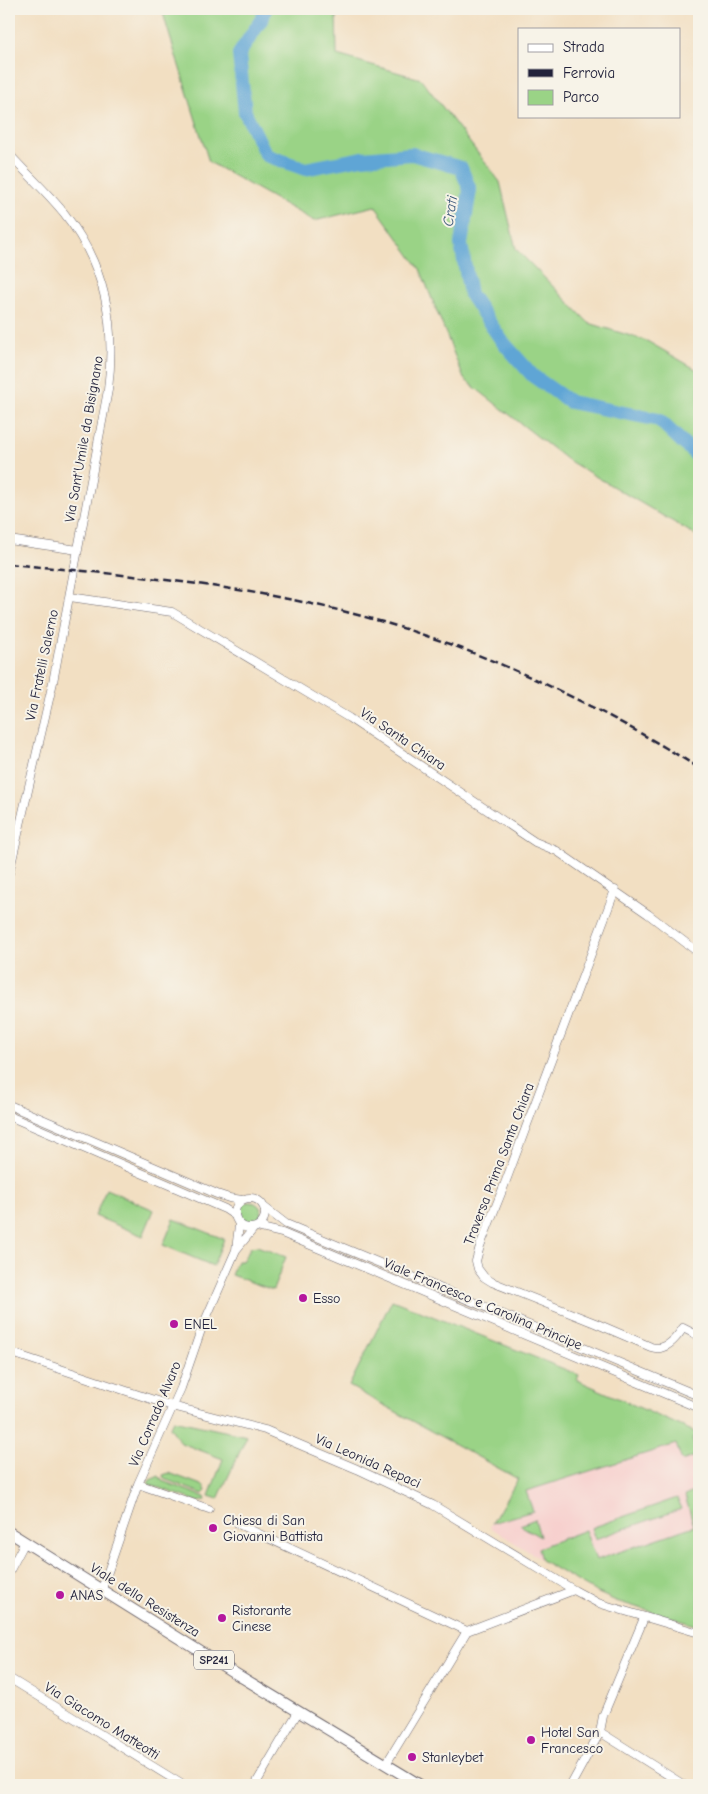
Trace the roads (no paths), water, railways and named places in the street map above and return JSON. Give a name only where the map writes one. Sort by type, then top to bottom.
[{"type":"main road","name":"Viale della Resistenza","points":[[9,1532],[298,1712],[420,1785]]},
{"type":"street","name":"Via Sant'Umile da Bisignano","points":[[9,154],[64,213],[87,247],[101,281],[108,314],[112,353],[108,390],[78,550]]},
{"type":"street","points":[[9,540],[78,550]]},
{"type":"street","name":"Via Fratelli Salerno","points":[[9,873],[53,682],[78,550]]},
{"type":"street","name":"Via Santa Chiara","points":[[70,597],[172,612],[349,718],[535,842],[558,851],[615,890],[699,953]]},
{"type":"street","name":"Traversa Prima Santa Chiara","points":[[615,890],[480,1246],[476,1261],[478,1269],[484,1277],[492,1282],[656,1349],[669,1344],[683,1328],[699,1336]]},
{"type":"street","name":"Viale Francesco e Carolina Principe","points":[[9,1104],[217,1194],[242,1200],[252,1198],[286,1224],[699,1396]]},
{"type":"street","points":[[9,1116],[225,1209],[234,1215],[239,1225]]},
{"type":"street","points":[[234,1215],[236,1206],[242,1200]]},
{"type":"street","points":[[255,1228],[265,1217],[264,1207]]},
{"type":"street","name":"Viale Francesco e Carolina Principe","points":[[239,1225],[248,1229],[255,1228],[282,1233],[699,1408]]},
{"type":"street","name":"Via Corrado Alvaro","points":[[102,1589],[138,1484],[181,1388],[201,1330],[236,1250],[239,1225]]},
{"type":"street","name":"Via Corrado Alvaro","points":[[236,1250],[255,1228]]},
{"type":"street","name":"Via Leonida Repaci","points":[[9,1352],[172,1406],[265,1430],[357,1469],[433,1505],[598,1603],[699,1633]]},
{"type":"street","points":[[138,1484],[209,1509]]},
{"type":"street","points":[[238,1524],[467,1631]]},
{"type":"street","points":[[9,1572],[25,1542]]},
{"type":"street","points":[[386,1764],[467,1631],[574,1590]]},
{"type":"street","points":[[571,1785],[600,1732],[604,1716],[644,1618]]},
{"type":"street","name":"Via Giacomo Matteotti","points":[[9,1678],[182,1785]]},
{"type":"street","points":[[255,1785],[298,1712]]},
{"type":"street","points":[[600,1732],[684,1785]]},
{"type":"waterway","name":"Crati","points":[[265,9],[263,17],[239,54],[245,112],[266,155],[305,169],[362,158],[412,154],[461,168],[470,190],[461,244],[470,294],[502,341],[533,376],[570,402],[659,420],[699,458]]},
{"type":"railway","points":[[9,564],[107,573],[252,592],[349,613],[396,626],[475,654],[552,687],[627,726],[699,768]]},
{"type":"place","name":"Esso","points":[[303,1298]]},
{"type":"place","name":"ENEL","points":[[174,1324]]},
{"type":"place","name":"Chiesa di San Giovanni Battista","points":[[213,1528]]},
{"type":"place","name":"ANAS","points":[[60,1595]]},
{"type":"place","name":"Ristorante Cinese","points":[[222,1618]]},
{"type":"place","name":"Hotel San Francesco","points":[[531,1740]]},
{"type":"place","name":"Stanleybet","points":[[412,1757]]}]
